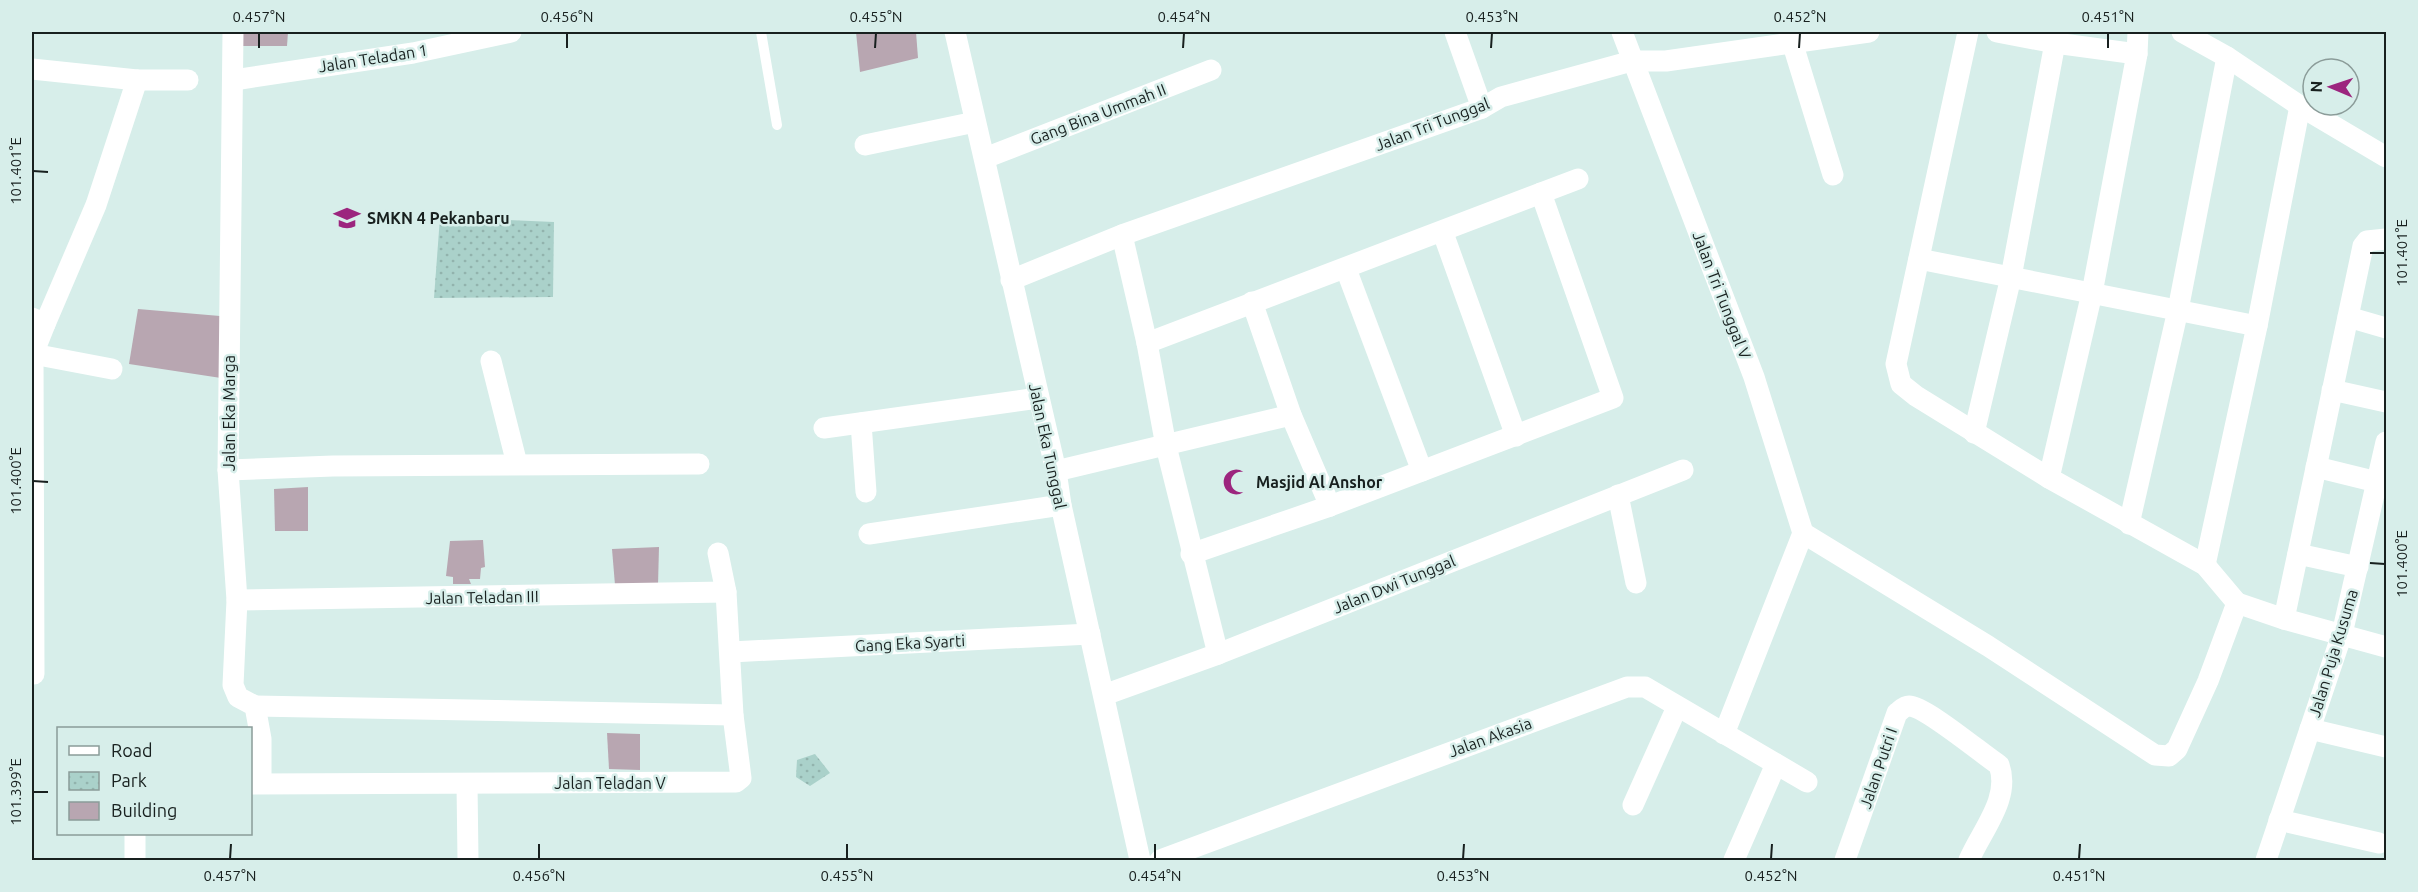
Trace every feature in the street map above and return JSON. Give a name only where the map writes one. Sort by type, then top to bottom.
[{"type":"street","name":"Jalan Eka Marga","points":[[233,32],[228,470],[237,600],[233,685],[238,697],[255,706]]},
{"type":"street","name":"Jalan Teladan 1","points":[[234,80],[413,53],[511,32]]},
{"type":"street","points":[[1455,32],[1482,108]]},
{"type":"street","name":"Jalan Tri Tunggal V","points":[[1622,32],[1754,377],[1803,533]]},
{"type":"street","name":"Jalan Tri Tunggal","points":[[1011,280],[1122,235],[1482,108],[1501,97],[1632,61],[1666,61],[1790,37],[1869,32]]},
{"type":"street","points":[[1968,32],[1896,364],[1901,384],[1974,433],[2049,478],[2205,565],[2237,603],[2284,619],[2386,647]]},
{"type":"street","points":[[1997,32],[2055,43],[2137,54]]},
{"type":"street","points":[[2049,478],[2092,293],[2137,54],[2138,32]]},
{"type":"street","points":[[2182,32],[2228,57],[2300,106],[2386,157]]},
{"type":"street","name":"Jalan Eka Tunggal","points":[[961,34],[975,122],[1056,471],[1061,505],[1140,861]]},
{"type":"street","points":[[1790,37],[1833,175]]},
{"type":"street","points":[[1974,433],[2011,277],[2055,43]]},
{"type":"street","points":[[2129,524],[2178,310],[2228,57]]},
{"type":"street","points":[[32,69],[137,80],[188,80]]},
{"type":"street","name":"Gang Bina Ummah II","points":[[985,158],[1211,70]]},
{"type":"street","points":[[32,674],[34,674],[33,354],[38,321],[96,205],[137,80]]},
{"type":"street","points":[[2205,565],[2257,326],[2300,106]]},
{"type":"street","points":[[865,145],[975,122]]},
{"type":"street","points":[[1147,344],[1578,179]]},
{"type":"street","points":[[1191,554],[1330,506],[1612,398],[1541,193]]},
{"type":"street","points":[[1443,232],[1516,436]]},
{"type":"street","points":[[1122,235],[1147,344],[1166,446],[1191,554],[1218,654]]},
{"type":"street","points":[[2284,619],[2363,246],[2367,241],[2386,239]]},
{"type":"street","points":[[1919,259],[2257,326]]},
{"type":"street","points":[[1346,268],[1422,471]]},
{"type":"street","points":[[1252,302],[1291,416],[1330,506]]},
{"type":"street","points":[[2348,317],[2386,328]]},
{"type":"street","points":[[33,354],[112,369]]},
{"type":"street","points":[[491,361],[517,464]]},
{"type":"street","points":[[2332,390],[2386,402]]},
{"type":"street","points":[[824,428],[1038,398]]},
{"type":"street","points":[[1056,471],[1291,416]]},
{"type":"street","points":[[861,423],[866,492]]},
{"type":"street","name":"Jalan Puja Kusuma","points":[[2266,861],[2342,634],[2386,442]]},
{"type":"street","points":[[228,470],[333,466],[699,464]]},
{"type":"street","points":[[2316,467],[2377,482]]},
{"type":"street","name":"Jalan Dwi Tunggal","points":[[1104,695],[1218,654],[1683,470]]},
{"type":"street","points":[[1618,495],[1636,583]]},
{"type":"street","points":[[869,534],[1061,505]]},
{"type":"street","points":[[1724,734],[1803,533],[1988,646],[2155,755],[2169,756],[2177,749],[2208,681],[2237,603]]},
{"type":"street","name":"Jalan Teladan V","points":[[256,784],[736,782],[741,778],[732,715],[731,652],[726,591],[718,553]]},
{"type":"street","points":[[2298,554],[2358,567]]},
{"type":"street","name":"Jalan Teladan III","points":[[237,600],[726,591]]},
{"type":"street","name":"Gang Eka Syarti","points":[[731,652],[1090,634]]},
{"type":"street","name":"Jalan Akasia","points":[[1160,861],[1627,687],[1645,687],[1806,782]]},
{"type":"street","points":[[256,784],[261,739],[255,706],[732,715]]},
{"type":"street","name":"Jalan Putri I","points":[[1845,861],[1897,713],[1902,708],[1910,706],[1928,714],[1999,765],[2003,777],[2002,793],[1969,861]]},
{"type":"street","points":[[1633,805],[1677,707]]},
{"type":"street","points":[[2310,729],[2386,747]]},
{"type":"street","points":[[1734,861],[1776,764]]},
{"type":"street","points":[[467,784],[468,861]]},
{"type":"street","points":[[2279,820],[2379,843]]},
{"type":"street","points":[[135,835],[135,861]]},
{"type":"lane","points":[[761,32],[777,125]]},
{"type":"green space","points":[[440,217],[554,222],[553,297],[434,298]]},
{"type":"green space","points":[[815,754],[830,773],[810,786],[796,777],[797,760]]},
{"type":"building","points":[[240,32],[288,32],[287,46],[239,46]]},
{"type":"building","points":[[856,32],[916,32],[918,58],[860,72]]},
{"type":"building","points":[[138,309],[220,316],[221,378],[129,364]]},
{"type":"building","points":[[308,487],[308,531],[275,531],[274,489]]},
{"type":"building","points":[[483,540],[485,567],[481,568],[480,579],[469,579],[471,584],[453,584],[453,577],[446,576],[450,541]]},
{"type":"building","points":[[659,547],[658,585],[615,585],[612,549]]},
{"type":"building","points":[[607,733],[640,734],[640,770],[609,769]]},
{"type":"place","name":"SMKN 4 Pekanbaru","points":[[347,218]]},
{"type":"place","name":"Masjid Al Anshor","points":[[1236,482]]}]
